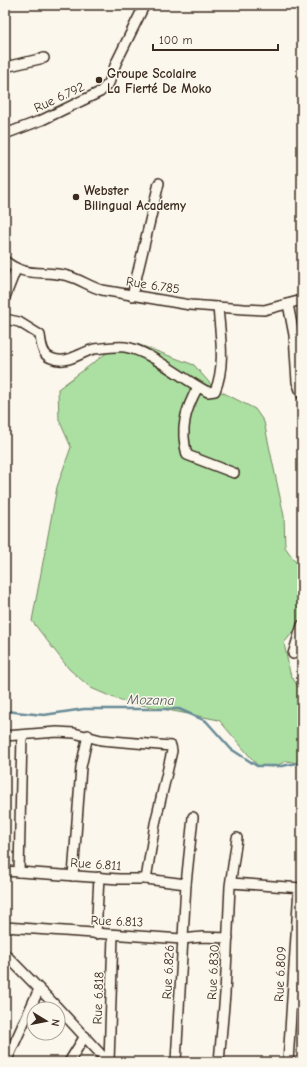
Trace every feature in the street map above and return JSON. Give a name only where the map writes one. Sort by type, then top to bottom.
[{"type":"street","name":"Rue 6.792","points":[[5,134],[42,120],[100,92],[109,83],[116,63],[144,6]]},
{"type":"street","points":[[5,67],[44,58]]},
{"type":"street","points":[[132,296],[159,183]]},
{"type":"street","name":"Rue 6.785","points":[[5,261],[16,269],[41,274],[65,275],[90,287],[132,296],[218,307],[264,310],[302,300]]},
{"type":"street","points":[[5,297],[16,269]]},
{"type":"street","points":[[288,304],[294,334],[298,382],[302,395]]},
{"type":"street","points":[[5,319],[19,322],[40,335],[43,352],[49,358],[61,361],[94,350],[124,347],[146,353],[208,392],[215,391],[221,365],[218,307]]},
{"type":"street","points":[[198,387],[189,402],[184,426],[183,440],[187,455],[234,473]]},
{"type":"street","points":[[293,654],[302,625]]},
{"type":"street","points":[[5,736],[57,732],[88,735],[101,740],[166,745],[173,748],[155,824],[146,879]]},
{"type":"street","points":[[19,872],[22,735]]},
{"type":"street","points":[[73,876],[81,767],[88,735]]},
{"type":"street","name":"Rue 6.826","points":[[176,1062],[182,939],[193,817]]},
{"type":"street","name":"Rue 6.830","points":[[219,1062],[228,938],[230,886],[232,884],[231,869],[237,838]]},
{"type":"street","name":"Rue 6.811","points":[[5,871],[146,879],[186,884]]},
{"type":"street","points":[[96,934],[99,877]]},
{"type":"street","points":[[232,884],[300,888]]},
{"type":"street","name":"Rue 6.809","points":[[288,1062],[300,888]]},
{"type":"street","name":"Rue 6.813","points":[[5,927],[112,935],[149,935],[182,939],[202,937],[228,938]]},
{"type":"street","name":"Rue 6.818","points":[[108,1062],[112,935]]},
{"type":"street","points":[[5,954],[85,1036],[108,1062]]},
{"type":"street","points":[[6,1062],[39,989]]},
{"type":"street","points":[[69,1062],[85,1036]]},
{"type":"green space","points":[[137,344],[194,365],[214,388],[255,409],[264,422],[284,516],[285,547],[302,571],[302,621],[284,643],[290,673],[298,687],[302,688],[302,764],[287,761],[273,767],[258,766],[219,720],[121,701],[91,688],[69,669],[32,621],[57,487],[71,447],[59,420],[58,389],[108,352]]},
{"type":"waterway","name":"Mozana","points":[[5,711],[44,715],[84,709],[179,709],[206,721],[231,749],[257,766],[282,766],[302,762]]},
{"type":"place","name":"Groupe Scolaire La Fierté De Moko","points":[[99,80]]},
{"type":"place","name":"Webster Bilingual Academy","points":[[76,197]]}]
